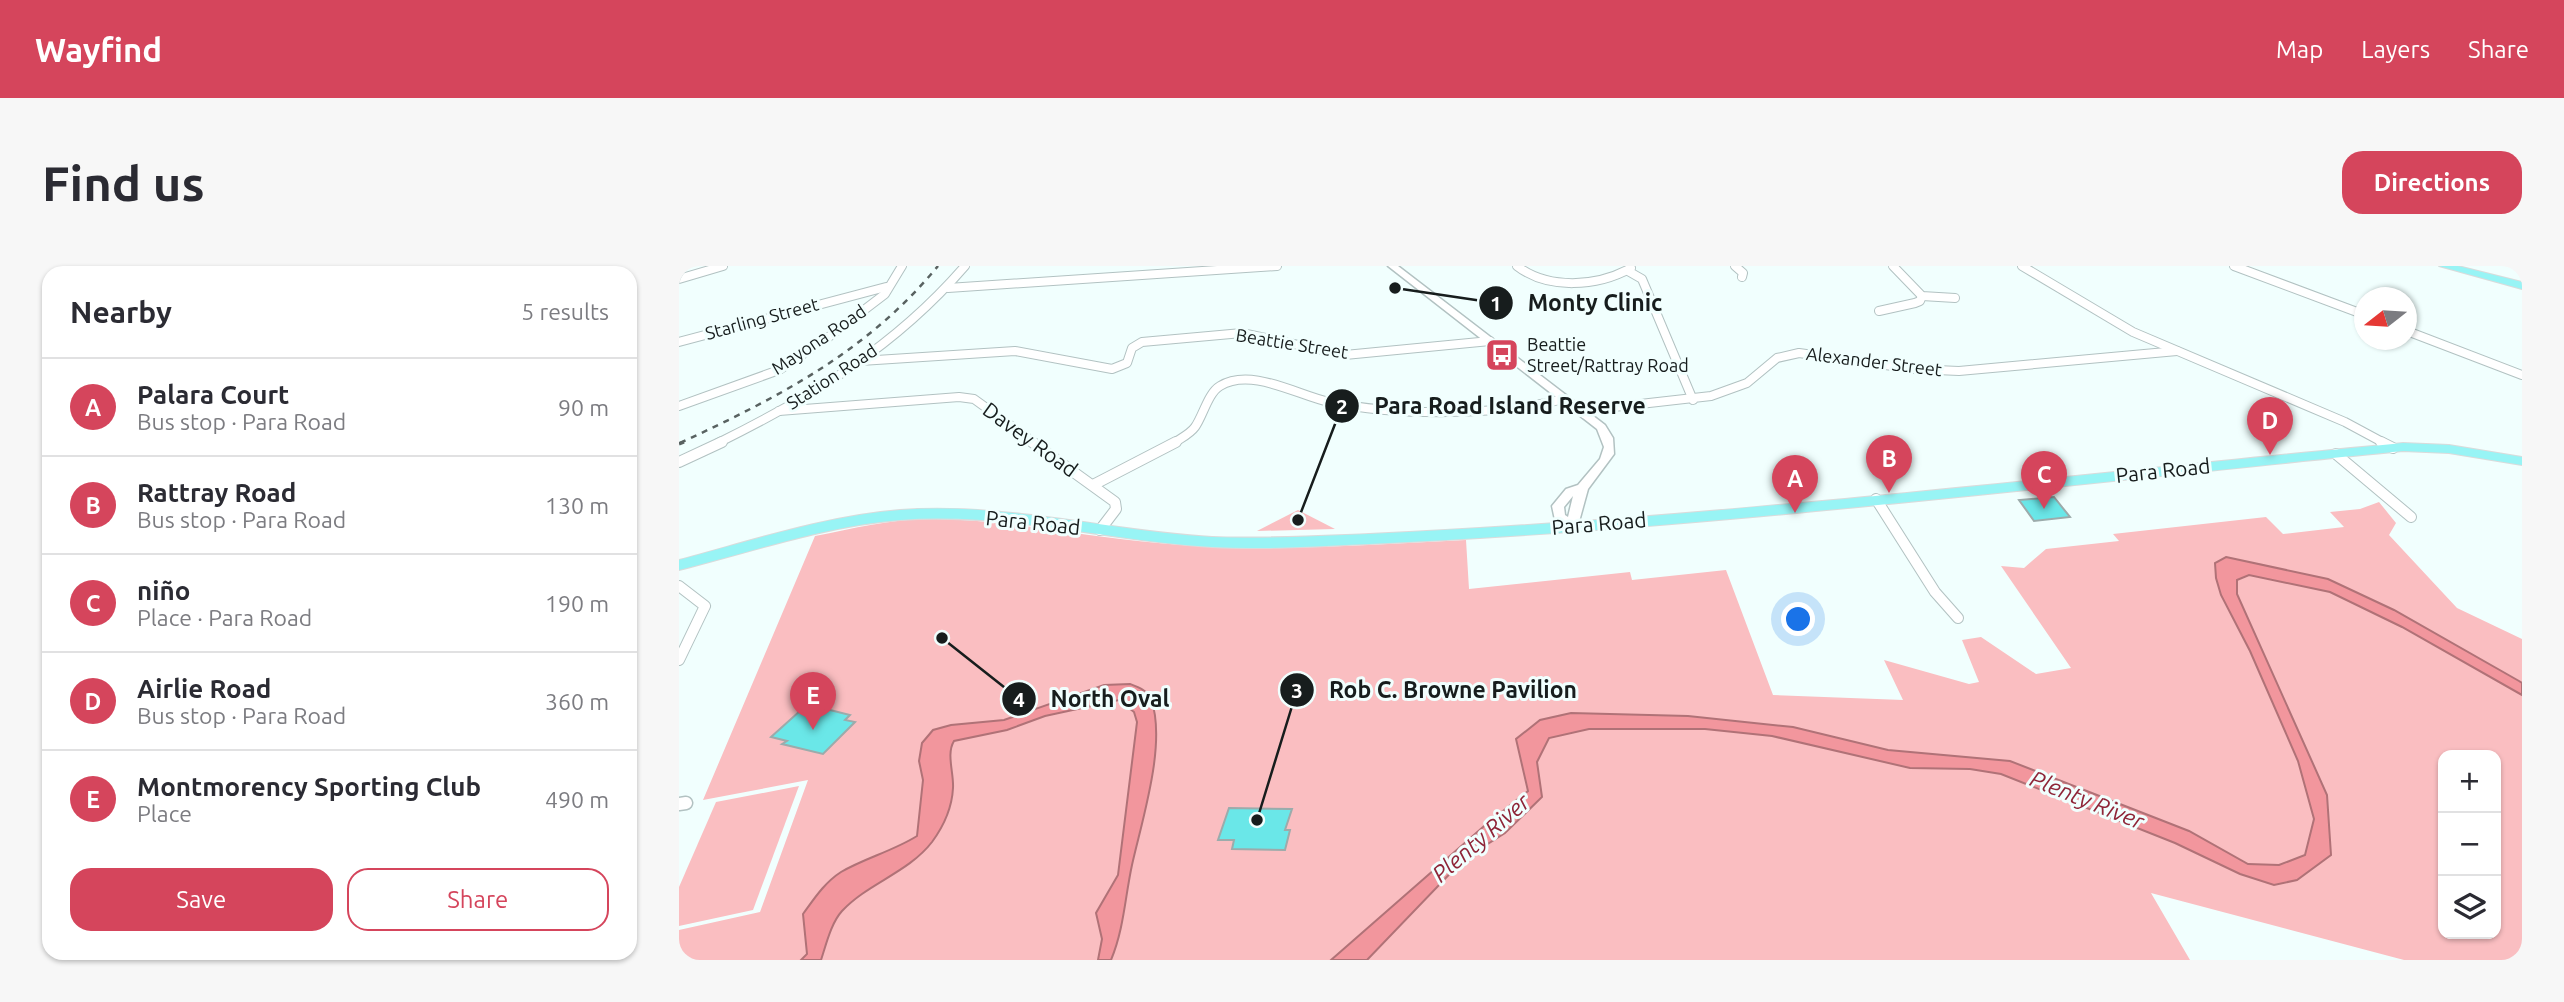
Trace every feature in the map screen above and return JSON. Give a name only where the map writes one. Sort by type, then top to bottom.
[{"type":"main road","points":[[2445,266],[2522,284]]},
{"type":"main road","points":[[2461,266],[2522,284]]},
{"type":"main road","name":"Para Road","points":[[679,565],[809,530],[898,515],[946,514],[1199,541],[1273,542],[1572,526],[2398,447],[2449,449],[2522,462]]},
{"type":"street","points":[[679,267],[682,279],[723,266]]},
{"type":"street","name":"Mayona Road","points":[[679,405],[757,379],[790,364],[885,294],[886,287],[896,279],[902,266]]},
{"type":"street","name":"Station Road","points":[[679,462],[779,411],[860,361],[913,320],[948,288],[965,266]]},
{"type":"street","points":[[948,288],[1277,266]]},
{"type":"street","points":[[1392,266],[1564,398],[1609,437],[1609,452],[1605,464],[1582,488],[1575,501],[1572,526]]},
{"type":"street","points":[[1517,266],[1534,278],[1569,282],[1607,278],[1630,268],[1642,279],[1693,400]]},
{"type":"street","points":[[1735,266],[1743,273],[1742,277]]},
{"type":"street","points":[[1893,266],[1922,296],[1955,298]]},
{"type":"street","points":[[2022,266],[2133,331],[2398,447]]},
{"type":"street","points":[[2234,266],[2354,311]]},
{"type":"street","name":"Starling Street","points":[[679,342],[886,287]]},
{"type":"street","points":[[1879,310],[1915,303],[1920,301],[1922,296]]},
{"type":"street","name":"Beattie Street","points":[[860,361],[1015,351],[1112,369],[1127,364],[1132,348],[1142,341],[1218,334],[1252,334],[1338,355],[1490,341]]},
{"type":"street","points":[[2417,335],[2522,375]]},
{"type":"street","name":"Alexander Street","points":[[1584,414],[1596,410],[1693,400],[1740,386],[1753,379],[1777,358],[1799,353],[1914,369],[1959,371],[2177,351]]},
{"type":"street","points":[[1093,485],[1177,442],[1199,422],[1217,387],[1232,380],[1268,384],[1337,404],[1415,409],[1511,408],[1564,398]]},
{"type":"street","name":"Davey Road","points":[[779,411],[969,397],[1093,485],[1117,506],[1100,530]]},
{"type":"street","points":[[2336,454],[2411,517]]},
{"type":"street","points":[[1876,499],[1935,592],[1958,618]]},
{"type":"street","points":[[679,565],[679,571]]},
{"type":"street","points":[[679,586],[705,606],[679,660]]},
{"type":"shaded area","points":[[2379,502],[2396,523],[2389,535],[2457,608],[2522,639],[2522,960],[2404,960],[2151,893],[2190,960],[679,960],[679,930],[760,912],[808,780],[703,800],[815,536],[890,522],[936,519],[991,522],[1196,546],[1312,547],[1466,540],[1469,589],[1630,572],[1632,580],[1726,570],[1773,695],[1903,700],[1884,660],[1969,684],[1979,682],[1962,640],[1981,637],[2036,674],[2071,668],[2001,566],[2024,568],[2046,549],[2119,541],[2113,534],[2266,517],[2283,534],[2344,527],[2330,512],[2360,509]]},
{"type":"shaded area","points":[[1298,510],[1335,529],[1257,531]]},
{"type":"shaded area","points":[[799,786],[753,910],[679,926],[679,887],[716,802]]},
{"type":"water","name":"Plenty River","points":[[2226,557],[2328,579],[2394,610],[2519,681],[2522,683],[2522,695],[2402,627],[2330,592],[2249,575],[2237,580],[2237,594],[2327,795],[2331,855],[2297,880],[2274,885],[2240,874],[2175,843],[2001,774],[1970,769],[1910,768],[1772,736],[1705,729],[1589,729],[1549,738],[1537,762],[1542,797],[1505,833],[1464,859],[1367,960],[1331,960],[1528,791],[1516,739],[1540,720],[1571,713],[1688,716],[1793,727],[1888,750],[2010,761],[2189,831],[2248,864],[2279,865],[2305,855],[2314,819],[2298,761],[2250,651],[2221,595],[2215,563]]},
{"type":"water","points":[[1130,684],[1145,691],[1151,699],[1155,717],[1155,759],[1122,925],[1111,960],[1098,960],[1102,939],[1096,913],[1118,875],[1137,722],[1134,712],[1119,700],[1045,716],[1007,730],[954,741],[951,752],[951,803],[932,842],[911,862],[852,901],[842,911],[832,928],[821,960],[801,960],[807,954],[803,914],[824,886],[841,872],[917,836],[923,780],[919,761],[922,743],[933,730],[951,725],[1004,720],[1104,685]]},
{"type":"building","points":[[2054,497],[2070,517],[2034,521],[2019,500]]},
{"type":"building","points":[[814,706],[850,715],[845,720],[855,722],[823,754],[782,744],[787,741],[771,737],[801,710],[809,711]]},
{"type":"building","points":[[1229,808],[1292,809],[1285,830],[1290,830],[1285,850],[1232,849],[1234,840],[1218,840]]},
{"type":"railway","points":[[680,443],[752,408],[819,370],[882,323],[938,266]]},
{"type":"railway","points":[[679,444],[684,442]]},
{"type":"place","name":"Monty Clinic","points":[[1395,288]]},
{"type":"place","name":"Beattie Street/Rattray Road","points":[[1502,355]]},
{"type":"place","name":"Airlie Road","points":[[2270,455]]},
{"type":"place","name":"Rattray Road","points":[[1889,493]]},
{"type":"place","name":"niño","points":[[2044,509]]},
{"type":"place","name":"Palara Court","points":[[1795,513]]},
{"type":"place","name":"Para Road Island Reserve","points":[[1298,520]]},
{"type":"place","name":"North Oval","points":[[942,638]]},
{"type":"place","name":"Montmorency Sporting Club","points":[[813,730]]},
{"type":"place","name":"Rob C. Browne Pavilion","points":[[1257,820]]}]
